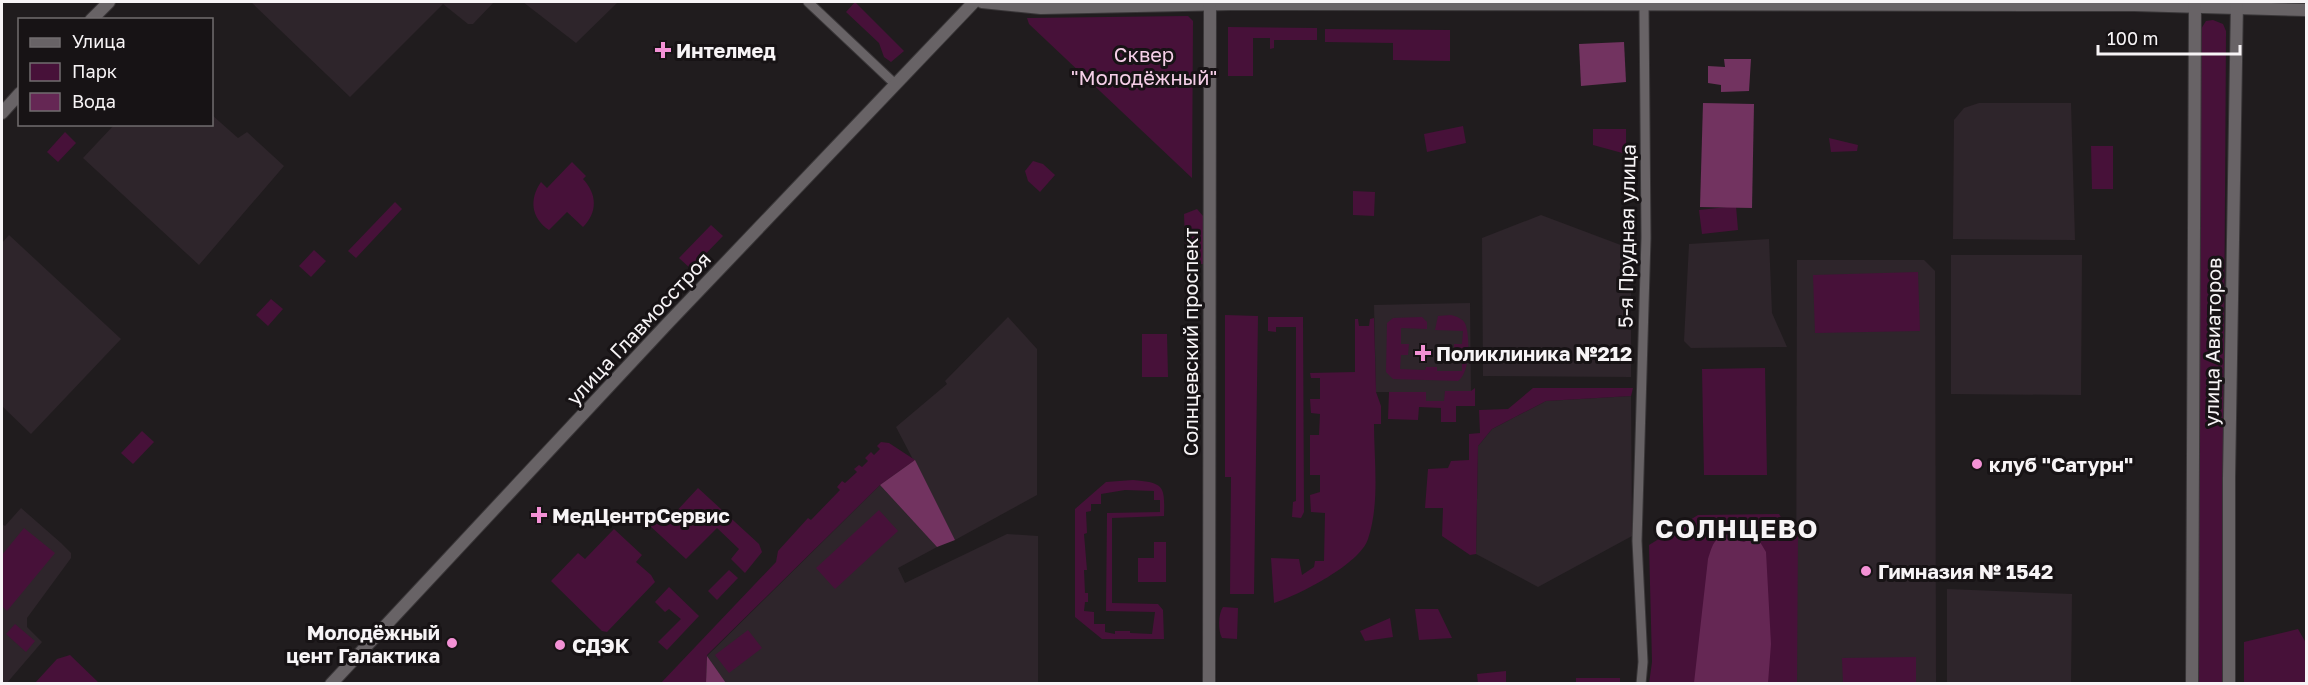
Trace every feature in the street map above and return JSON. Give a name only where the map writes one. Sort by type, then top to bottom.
[{"type":"street","points":[[93,18],[109,2]]},
{"type":"street","points":[[808,2],[895,84]]},
{"type":"street","name":"улица Главмосстроя","points":[[331,684],[974,2]]},
{"type":"street","points":[[982,2],[1041,8],[1210,4],[2237,4],[2307,10]]},
{"type":"street","name":"Солнцевский проспект","points":[[1209,684],[1210,4]]},
{"type":"street","name":"улица Авиаторов","points":[[2192,684],[2195,4]]},
{"type":"street","name":"улица Авиаторов","points":[[2229,684],[2229,478],[2237,4]]},
{"type":"street","name":"5-я Прудная улица","points":[[1641,684],[1643,662],[1637,541],[1646,238],[1644,5]]},
{"type":"street","points":[[2,113],[18,95]]},
{"type":"shaded area","points":[[251,2],[494,2],[473,24],[468,24],[443,4],[350,97]]},
{"type":"shaded area","points":[[523,2],[618,2],[576,43]]},
{"type":"shaded area","points":[[1624,42],[1626,82],[1581,86],[1579,44]]},
{"type":"shaded area","points":[[1724,59],[1751,59],[1749,91],[1721,92],[1721,85],[1708,83],[1708,66],[1725,67]]},
{"type":"shaded area","points":[[1703,103],[1754,104],[1752,208],[1700,207]]},
{"type":"shaded area","points":[[1979,103],[2071,103],[2075,240],[1953,239],[1954,120],[1964,108]]},
{"type":"shaded area","points":[[213,116],[238,138],[247,132],[284,166],[199,265],[83,158],[113,126],[213,126]]},
{"type":"shaded area","points":[[1541,215],[1634,250],[1631,260],[1631,377],[1483,376],[1482,238]]},
{"type":"shaded area","points":[[9,235],[121,339],[31,434],[2,406],[2,243]]},
{"type":"shaded area","points":[[1769,239],[1772,313],[1787,347],[1691,348],[1684,341],[1689,244]]},
{"type":"shaded area","points":[[1951,255],[2082,255],[2081,395],[1951,394]]},
{"type":"shaded area","points":[[1797,260],[1924,260],[1935,271],[1936,683],[1796,683]]},
{"type":"shaded area","name":"Поликлиника №212","points":[[1470,303],[1471,391],[1445,391],[1445,401],[1426,401],[1426,392],[1376,392],[1374,305]]},
{"type":"shaded area","points":[[1008,317],[1037,349],[1037,495],[955,540],[896,427],[947,384],[945,381]]},
{"type":"shaded area","points":[[1631,396],[1632,536],[1538,587],[1476,554],[1478,446],[1492,429],[1546,401]]},
{"type":"shaded area","points":[[915,460],[955,540],[937,547],[880,485]]},
{"type":"shaded area","points":[[880,485],[937,547],[898,568],[905,583],[1007,534],[1038,536],[1038,683],[726,683],[707,656]]},
{"type":"shaded area","points":[[21,508],[71,553],[71,558],[27,618],[27,627],[42,642],[6,684],[2,683],[2,524],[5,526]]},
{"type":"shaded area","points":[[1947,589],[2072,594],[2071,683],[1947,683]]},
{"type":"shaded area","points":[[707,656],[726,683],[706,683]]},
{"type":"green space","points":[[855,2],[904,51],[891,62],[884,57],[879,43],[846,12]]},
{"type":"green space","name":"Сквер \"Молодёжный\"","points":[[1188,16],[1193,21],[1192,178],[1029,24],[1027,18]]},
{"type":"green space","points":[[2213,20],[2223,24],[2226,31],[2222,683],[2197,684],[2201,29],[2206,21]]},
{"type":"green space","points":[[1228,27],[1317,28],[1317,40],[1274,40],[1274,48],[1270,49],[1270,38],[1253,38],[1253,76],[1228,76]]},
{"type":"green space","points":[[1325,29],[1450,30],[1450,61],[1393,60],[1393,43],[1325,42]]},
{"type":"green space","points":[[1463,126],[1466,143],[1427,152],[1424,134]]},
{"type":"green space","points":[[1593,129],[1626,129],[1626,154],[1593,145]]},
{"type":"green space","points":[[65,132],[76,143],[58,162],[47,152]]},
{"type":"green space","points":[[1829,138],[1858,145],[1857,151],[1831,152]]},
{"type":"green space","points":[[2091,146],[2113,146],[2113,189],[2092,189]]},
{"type":"green space","points":[[1033,161],[1043,164],[1055,175],[1040,192],[1028,181],[1025,171]]},
{"type":"green space","points":[[572,162],[586,176],[583,179],[591,191],[594,203],[591,215],[583,227],[567,212],[549,230],[535,214],[534,201],[537,188],[541,182],[547,188]]},
{"type":"green space","points":[[1353,191],[1375,192],[1374,216],[1353,215]]},
{"type":"green space","points":[[395,202],[402,209],[356,258],[348,251]]},
{"type":"green space","points":[[1736,206],[1738,230],[1702,234],[1699,210]]},
{"type":"green space","points":[[1197,209],[1203,216],[1204,264],[1186,264],[1184,214]]},
{"type":"green space","points":[[711,225],[723,236],[691,269],[679,258]]},
{"type":"green space","points":[[314,250],[326,261],[311,277],[299,266]]},
{"type":"green space","points":[[1918,272],[1920,331],[1815,333],[1813,275]]},
{"type":"green space","points":[[271,299],[283,309],[268,326],[256,315]]},
{"type":"green space","points":[[1225,315],[1258,316],[1254,594],[1230,594],[1231,477],[1225,477]]},
{"type":"green space","points":[[1451,315],[1464,322],[1468,339],[1467,364],[1458,381],[1393,379],[1386,372],[1387,323],[1393,318],[1422,317],[1427,322],[1427,329],[1401,328],[1401,344],[1409,344],[1408,355],[1401,355],[1400,369],[1425,370],[1426,367],[1437,367],[1437,371],[1462,371],[1462,357],[1454,356],[1454,344],[1462,344],[1463,331],[1435,330],[1438,316]]},
{"type":"green space","points":[[1268,317],[1303,317],[1304,512],[1301,518],[1292,517],[1293,502],[1296,501],[1296,327],[1276,327],[1276,332],[1268,331]]},
{"type":"green space","points":[[1374,318],[1376,392],[1381,406],[1381,424],[1374,424],[1375,497],[1368,539],[1363,549],[1341,568],[1313,586],[1274,603],[1271,558],[1299,559],[1302,575],[1314,567],[1315,561],[1324,561],[1325,513],[1311,512],[1310,495],[1320,492],[1320,475],[1310,475],[1310,435],[1319,435],[1320,414],[1311,413],[1310,399],[1320,399],[1320,378],[1311,378],[1310,373],[1355,372],[1355,319],[1358,319],[1359,326],[1369,326],[1370,319]]},
{"type":"green space","points":[[1142,334],[1167,334],[1168,377],[1142,377]]},
{"type":"green space","points":[[1765,368],[1767,475],[1704,475],[1702,369]]},
{"type":"green space","points":[[1475,388],[1475,406],[1456,406],[1456,422],[1441,422],[1441,408],[1419,407],[1418,420],[1388,419],[1389,392],[1426,392],[1426,401],[1444,401],[1445,391],[1471,391]]},
{"type":"green space","points":[[1533,388],[1633,388],[1631,396],[1546,401],[1492,429],[1478,446],[1476,554],[1470,555],[1442,536],[1443,508],[1425,508],[1428,469],[1448,468],[1451,461],[1469,460],[1469,434],[1480,433],[1479,410],[1508,409]]},
{"type":"green space","points":[[142,431],[154,442],[133,464],[121,453]]},
{"type":"green space","points":[[881,442],[889,443],[915,460],[880,485],[707,655],[706,683],[660,684],[776,562],[778,551],[808,518],[811,520],[840,490],[837,487],[842,481],[845,483],[857,472],[854,469],[859,465],[862,467],[868,461],[865,458],[871,452],[874,455],[880,449],[877,446]]},
{"type":"green space","points":[[1143,481],[1157,485],[1163,492],[1164,516],[1112,518],[1112,603],[1158,604],[1163,610],[1164,639],[1102,639],[1075,617],[1075,509],[1106,482]],"holes":[[[1125,490],[1154,491],[1154,500],[1160,500],[1160,512],[1107,513],[1106,611],[1155,612],[1152,634],[1130,633],[1130,631],[1115,631],[1115,634],[1105,632],[1105,624],[1094,624],[1094,612],[1084,611],[1085,602],[1088,602],[1088,593],[1085,593],[1084,570],[1087,570],[1084,534],[1087,533],[1086,512],[1091,511],[1091,504],[1101,504],[1101,494]]]},
{"type":"green space","points":[[698,488],[759,544],[762,552],[745,573],[731,559],[739,549],[717,528],[686,559],[649,525],[665,508],[673,515]]},
{"type":"green space","points":[[879,510],[898,531],[835,589],[816,568]]},
{"type":"green space","points":[[1779,514],[1788,529],[1798,529],[1797,683],[1649,684],[1652,662],[1649,545],[1698,515]]},
{"type":"green space","points":[[24,528],[55,553],[7,611],[2,606],[2,555]]},
{"type":"green space","points":[[614,529],[642,555],[636,562],[651,575],[655,582],[607,632],[602,631],[551,581],[578,553],[585,559]]},
{"type":"green space","points":[[1154,542],[1166,542],[1166,582],[1138,582],[1138,558],[1154,558]]},
{"type":"green space","points":[[729,570],[738,578],[717,600],[708,591]]},
{"type":"green space","points":[[669,587],[699,616],[667,650],[658,642],[681,619],[669,609],[665,612],[655,602]]},
{"type":"green space","points":[[1223,607],[1238,608],[1237,639],[1222,638],[1219,622]]},
{"type":"green space","points":[[1415,609],[1438,609],[1452,638],[1419,640]]},
{"type":"green space","points":[[1390,618],[1393,637],[1365,641],[1360,631]]},
{"type":"green space","points":[[15,624],[35,641],[26,652],[6,634]]},
{"type":"green space","points":[[2298,629],[2306,643],[2306,683],[2244,683],[2244,642]]},
{"type":"green space","points":[[748,630],[762,648],[729,673],[715,655]]},
{"type":"green space","points":[[70,655],[99,683],[35,683],[57,659]]},
{"type":"green space","points":[[1916,657],[1916,683],[1843,683],[1842,658]]},
{"type":"green space","points":[[1506,671],[1506,683],[1478,683],[1477,674]]},
{"type":"green space","points":[[1576,678],[1620,678],[1620,683],[1576,683]]},
{"type":"water","points":[[1731,534],[1735,540],[1744,542],[1750,539],[1760,542],[1766,552],[1771,644],[1768,683],[1694,683],[1708,559],[1715,542]]},
{"type":"place","name":"Интелмед","points":[[663,50]]},
{"type":"place","name":"Поликлиника №212","points":[[1423,353]]},
{"type":"place","name":"клуб \"Сатурн\"","points":[[1977,464]]},
{"type":"place","name":"МедЦентрСервис","points":[[539,515]]},
{"type":"place","name":"Гимназия № 1542","points":[[1866,571]]},
{"type":"place","name":"Молодёжный цент Галактика","points":[[452,643]]},
{"type":"place","name":"СДЭК","points":[[560,645]]},
{"type":"district","name":"СОЛНЦЕВО","points":[[1737,528]]}]
